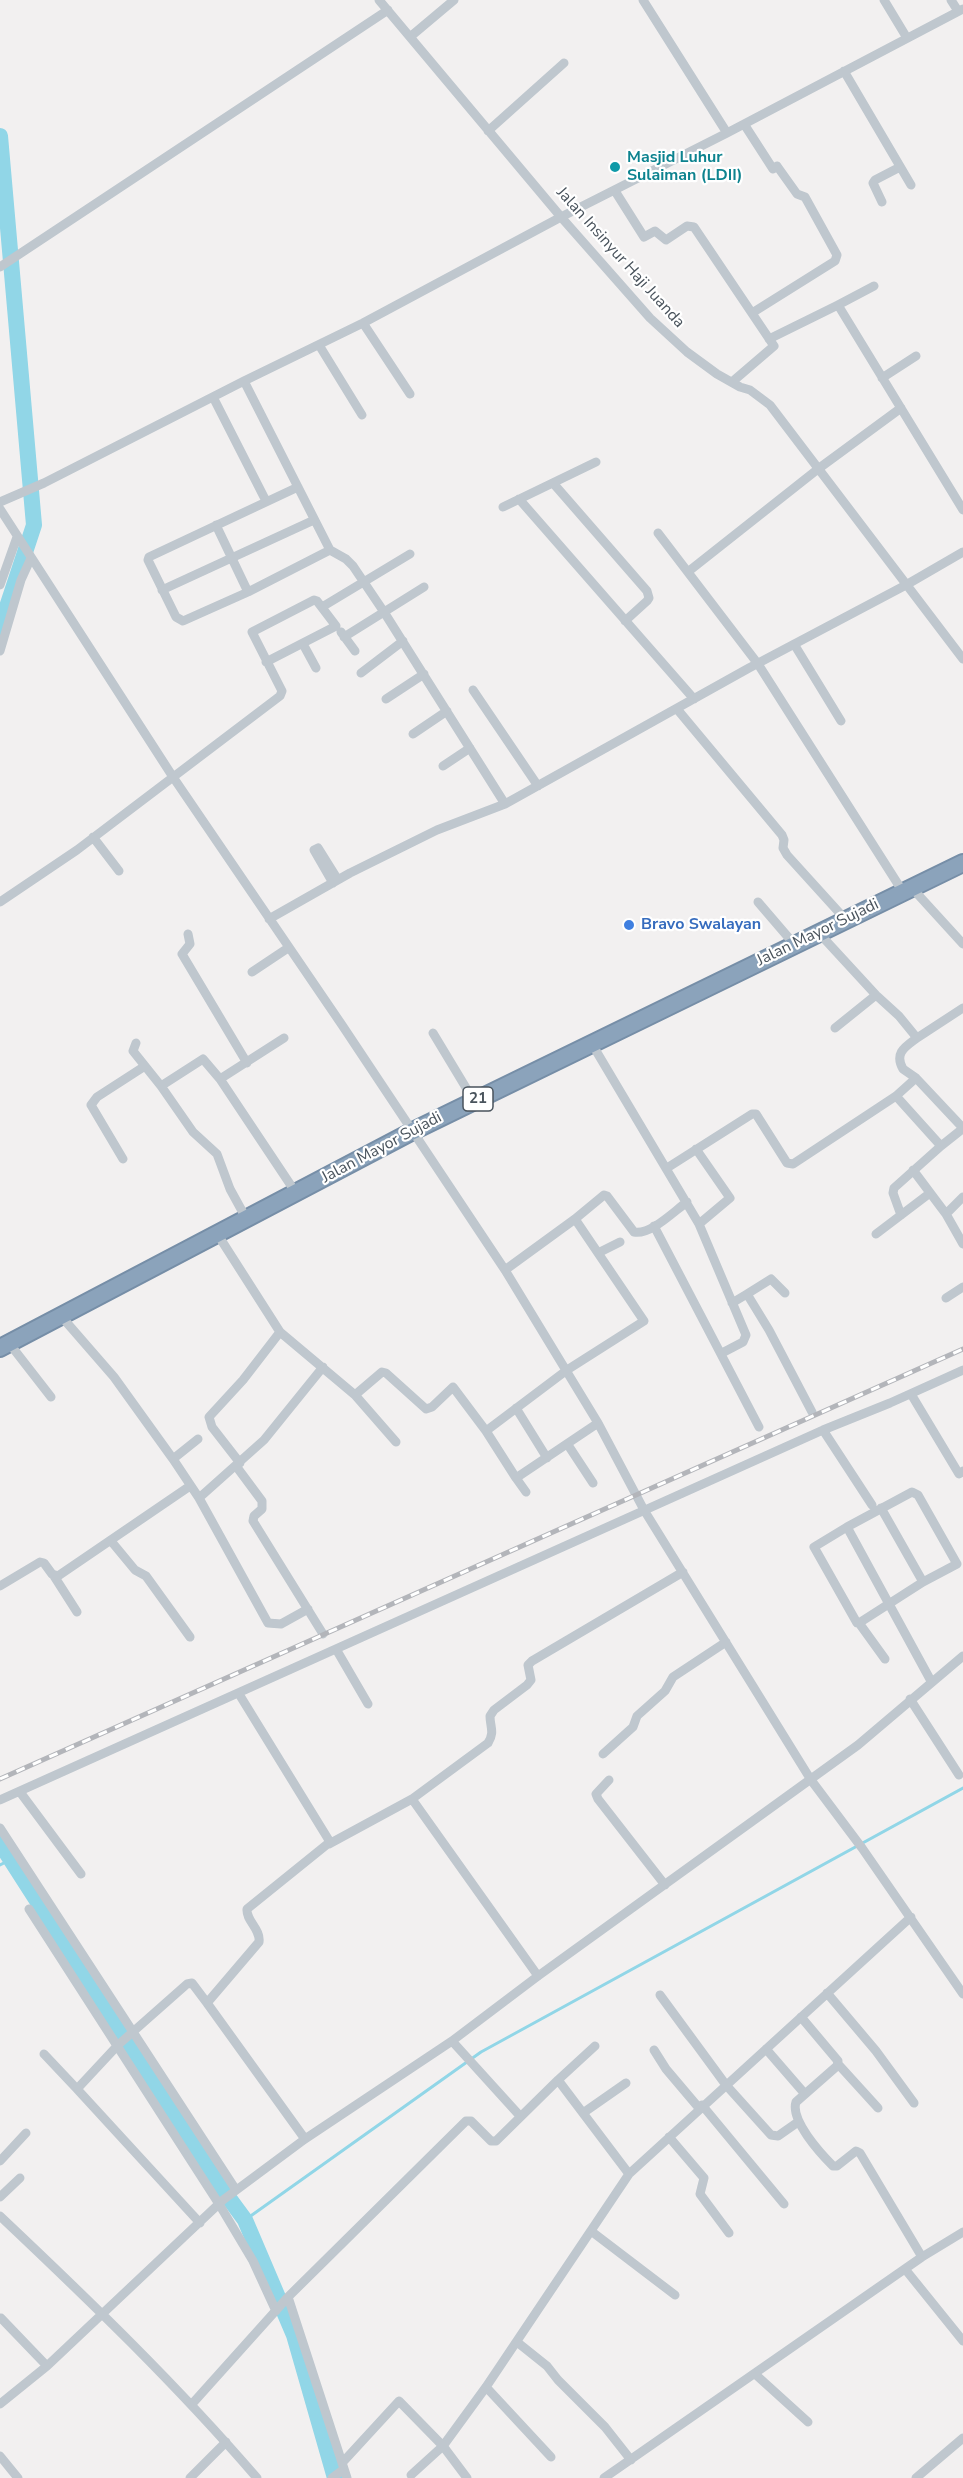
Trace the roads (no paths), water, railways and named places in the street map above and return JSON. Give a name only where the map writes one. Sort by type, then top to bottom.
[{"type":"highway","name":"Jalan Mayor Sujadi","points":[[4,1346],[413,1131],[963,863]]},
{"type":"street","name":"Jalan Insinyur Haji Juanda","points":[[379,0],[561,217],[650,318],[687,352],[732,382],[750,390],[770,405],[963,659]]},
{"type":"street","points":[[411,37],[454,0]]},
{"type":"street","points":[[643,0],[727,133]]},
{"type":"street","points":[[884,0],[907,38]]},
{"type":"street","points":[[0,502],[44,483],[244,381],[363,324],[561,217],[961,10],[951,0]]},
{"type":"street","points":[[0,267],[388,10]]},
{"type":"street","points":[[488,131],[564,63]]},
{"type":"street","points":[[844,71],[911,184]]},
{"type":"street","points":[[744,124],[773,169],[777,166],[798,195],[802,194],[805,197],[837,255],[835,261],[752,313]]},
{"type":"street","points":[[882,202],[873,183],[900,167]]},
{"type":"street","points":[[615,191],[644,237],[655,231],[666,240],[687,226],[694,227],[774,346],[732,382]]},
{"type":"street","points":[[769,339],[874,286]]},
{"type":"street","points":[[838,305],[963,510]]},
{"type":"street","points":[[363,324],[410,394]]},
{"type":"street","points":[[319,345],[362,415]]},
{"type":"street","points":[[882,378],[916,356]]},
{"type":"street","points":[[244,381],[330,550],[346,559],[384,612],[505,804]]},
{"type":"street","points":[[213,397],[266,501]]},
{"type":"street","points":[[689,571],[818,469],[901,408]]},
{"type":"street","points":[[503,507],[596,462]]},
{"type":"street","points":[[553,483],[646,591],[649,598],[647,601],[625,621]]},
{"type":"street","points":[[298,487],[148,558],[162,590],[176,617],[183,621],[248,592],[330,550]]},
{"type":"street","points":[[519,500],[694,699]]},
{"type":"street","points":[[0,509],[173,777],[505,1270],[598,1423],[644,1510],[811,1780],[961,1988]]},
{"type":"street","points":[[162,590],[314,520]]},
{"type":"street","points":[[216,525],[248,592]]},
{"type":"street","points":[[658,533],[758,664],[907,890],[963,944]]},
{"type":"street","points":[[0,585],[19,539]]},
{"type":"street","points":[[269,919],[335,881],[437,830],[505,804],[963,552]]},
{"type":"street","points":[[322,607],[410,554]]},
{"type":"street","points":[[0,651],[30,557]]},
{"type":"street","points":[[344,636],[424,587]]},
{"type":"street","points":[[0,902],[93,837],[280,696],[282,690],[252,630],[314,600],[322,607],[355,651]]},
{"type":"street","points":[[266,662],[336,626]]},
{"type":"street","points":[[361,673],[403,641]]},
{"type":"street","points":[[303,644],[316,668]]},
{"type":"street","points":[[794,644],[841,721]]},
{"type":"street","points":[[386,699],[423,674]]},
{"type":"street","points":[[473,690],[538,786]]},
{"type":"street","points":[[677,709],[782,835],[783,848],[787,855],[845,919]]},
{"type":"street","points":[[413,734],[447,711]]},
{"type":"street","points":[[442,766],[470,748]]},
{"type":"street","points":[[93,837],[118,871]]},
{"type":"street","points":[[758,902],[794,944]]},
{"type":"street","points":[[818,932],[876,995],[899,1016],[917,1038]]},
{"type":"street","points":[[188,934],[190,944],[182,954],[247,1063]]},
{"type":"street","points":[[252,972],[288,948]]},
{"type":"street","points":[[835,1028],[876,995]]},
{"type":"street","points":[[901,1215],[893,1193],[894,1188],[962,1128],[916,1078],[903,1069],[899,1056],[902,1049],[963,1008]]},
{"type":"street","points":[[433,1033],[474,1101]]},
{"type":"street","points":[[220,1079],[284,1038]]},
{"type":"street","points":[[136,1043],[133,1051],[193,1132],[218,1154],[230,1189],[247,1220]]},
{"type":"street","points":[[592,1044],[699,1224],[746,1339],[722,1353]]},
{"type":"street","points":[[161,1086],[203,1059],[220,1079],[296,1193]]},
{"type":"street","points":[[123,1159],[91,1109],[91,1105],[97,1097],[145,1066]]},
{"type":"street","points":[[667,1168],[752,1114],[756,1114],[787,1164],[794,1164],[896,1096],[916,1078]]},
{"type":"street","points":[[896,1096],[941,1146]]},
{"type":"street","points":[[696,1149],[730,1198],[699,1224]]},
{"type":"street","points":[[913,1170],[946,1214],[963,1244]]},
{"type":"street","points":[[876,1234],[930,1193]]},
{"type":"street","points":[[505,1270],[604,1195],[634,1232],[642,1233],[687,1202]]},
{"type":"street","points":[[946,1214],[963,1197]]},
{"type":"street","points":[[486,1431],[567,1370],[644,1321],[575,1219]]},
{"type":"street","points":[[654,1226],[759,1427]]},
{"type":"street","points":[[218,1235],[280,1332],[356,1395],[396,1442]]},
{"type":"street","points":[[598,1253],[620,1242]]},
{"type":"street","points":[[732,1303],[771,1279],[785,1293]]},
{"type":"street","points":[[946,1298],[963,1287]]},
{"type":"street","points":[[747,1294],[769,1329],[812,1412]]},
{"type":"street","points":[[61,1316],[114,1377],[173,1459],[199,1498],[267,1623],[281,1624],[308,1610]]},
{"type":"street","points":[[280,1332],[243,1380],[209,1417],[212,1427],[262,1501],[262,1509],[254,1516],[253,1521],[323,1634]]},
{"type":"street","points":[[4,1346],[51,1397]]},
{"type":"street","points":[[199,1498],[264,1440],[323,1367]]},
{"type":"street","points":[[0,1800],[823,1430],[963,1370]]},
{"type":"street","points":[[356,1395],[382,1371],[426,1409],[432,1407],[453,1387],[486,1431],[526,1492]]},
{"type":"street","points":[[911,1394],[958,1475]]},
{"type":"street","points":[[516,1408],[547,1458]]},
{"type":"street","points":[[516,1478],[598,1423]]},
{"type":"street","points":[[823,1430],[877,1507],[923,1582]]},
{"type":"street","points":[[173,1459],[198,1439]]},
{"type":"street","points":[[568,1445],[593,1483]]},
{"type":"street","points":[[54,1576],[58,1576],[111,1541],[190,1486]]},
{"type":"street","points":[[885,1659],[857,1623],[813,1549],[877,1507],[912,1492],[916,1493],[963,1574]]},
{"type":"street","points":[[847,1527],[932,1681]]},
{"type":"street","points":[[111,1541],[135,1570],[142,1572],[149,1580],[190,1637]]},
{"type":"street","points":[[0,1586],[40,1562],[44,1563],[77,1612]]},
{"type":"street","points":[[859,1623],[923,1582],[957,1564]]},
{"type":"street","points":[[207,2003],[260,1942],[260,1936],[247,1915],[247,1909],[329,1844],[412,1799],[488,1743],[493,1730],[490,1716],[494,1710],[531,1680],[528,1665],[532,1661],[683,1572]]},
{"type":"street","points":[[603,1754],[633,1727],[638,1716],[665,1691],[673,1677],[726,1642]]},
{"type":"street","points":[[336,1649],[368,1704]]},
{"type":"street","points":[[0,2404],[47,2366],[227,2197],[305,2139],[452,2041],[538,1976],[811,1780],[858,1745],[963,1656]]},
{"type":"street","points":[[239,1694],[329,1839],[329,1844]]},
{"type":"street","points":[[910,1699],[959,1775]]},
{"type":"street","points":[[609,1780],[596,1794],[598,1799],[665,1885]]},
{"type":"street","points":[[20,1792],[81,1874]]},
{"type":"street","points":[[412,1799],[538,1976]]},
{"type":"street","points":[[0,1828],[130,2034],[227,2197],[253,2261],[277,2309]]},
{"type":"street","points":[[29,1909],[117,2045],[227,2197]]},
{"type":"street","points":[[411,2475],[443,2446],[517,2342],[629,2174],[911,1917]]},
{"type":"street","points":[[77,2089],[117,2045],[187,1984],[192,1983],[305,2139]]},
{"type":"street","points":[[827,1993],[876,2050],[914,2103]]},
{"type":"street","points":[[660,1995],[726,2085],[774,2137],[798,2122]]},
{"type":"street","points":[[801,2017],[838,2061],[838,2064],[878,2108]]},
{"type":"street","points":[[452,2041],[520,2116]]},
{"type":"street","points":[[192,2404],[277,2309],[466,2121],[471,2121],[493,2141],[595,2046]]},
{"type":"street","points":[[766,2049],[806,2094]]},
{"type":"street","points":[[654,2050],[666,2069],[784,2204]]},
{"type":"street","points":[[44,2054],[200,2223]]},
{"type":"street","points":[[838,2064],[796,2103],[794,2109],[798,2122],[833,2166],[837,2166],[856,2151],[860,2153],[922,2257]]},
{"type":"street","points":[[558,2080],[629,2174]]},
{"type":"street","points":[[583,2113],[626,2083]]},
{"type":"street","points":[[0,2161],[26,2133]]},
{"type":"street","points":[[669,2137],[704,2178],[700,2194],[729,2233]]},
{"type":"street","points":[[0,2198],[20,2178]]},
{"type":"street","points":[[0,2216],[103,2313],[192,2404],[257,2478]]},
{"type":"street","points":[[591,2231],[675,2295]]},
{"type":"street","points":[[604,2478],[922,2257],[963,2232]]},
{"type":"street","points":[[905,2269],[963,2341]]},
{"type":"street","points":[[288,2298],[340,2472]]},
{"type":"street","points":[[1,2318],[47,2366]]},
{"type":"street","points":[[517,2342],[547,2366],[605,2427],[631,2460]]},
{"type":"street","points":[[755,2374],[808,2422]]},
{"type":"street","points":[[486,2386],[551,2457]]},
{"type":"street","points":[[340,2472],[399,2401],[443,2446],[467,2478]]},
{"type":"street","points":[[916,2478],[963,2438]]},
{"type":"street","points":[[190,2478],[226,2442]]},
{"type":"street","points":[[0,2456],[18,2478]]},
{"type":"waterway","points":[[0,136],[34,525],[0,628]]},
{"type":"waterway","points":[[245,2220],[481,2052],[963,1788]]},
{"type":"waterway","points":[[0,1843],[220,2186],[245,2220],[294,2335],[335,2478]]},
{"type":"waterway","points":[[0,1865],[10,1860]]},
{"type":"railway","points":[[0,1779],[963,1349]]},
{"type":"place","name":"Masjid Luhur Sulaiman (LDII)","points":[[615,167]]},
{"type":"place","name":"Bravo Swalayan","points":[[629,925]]}]
